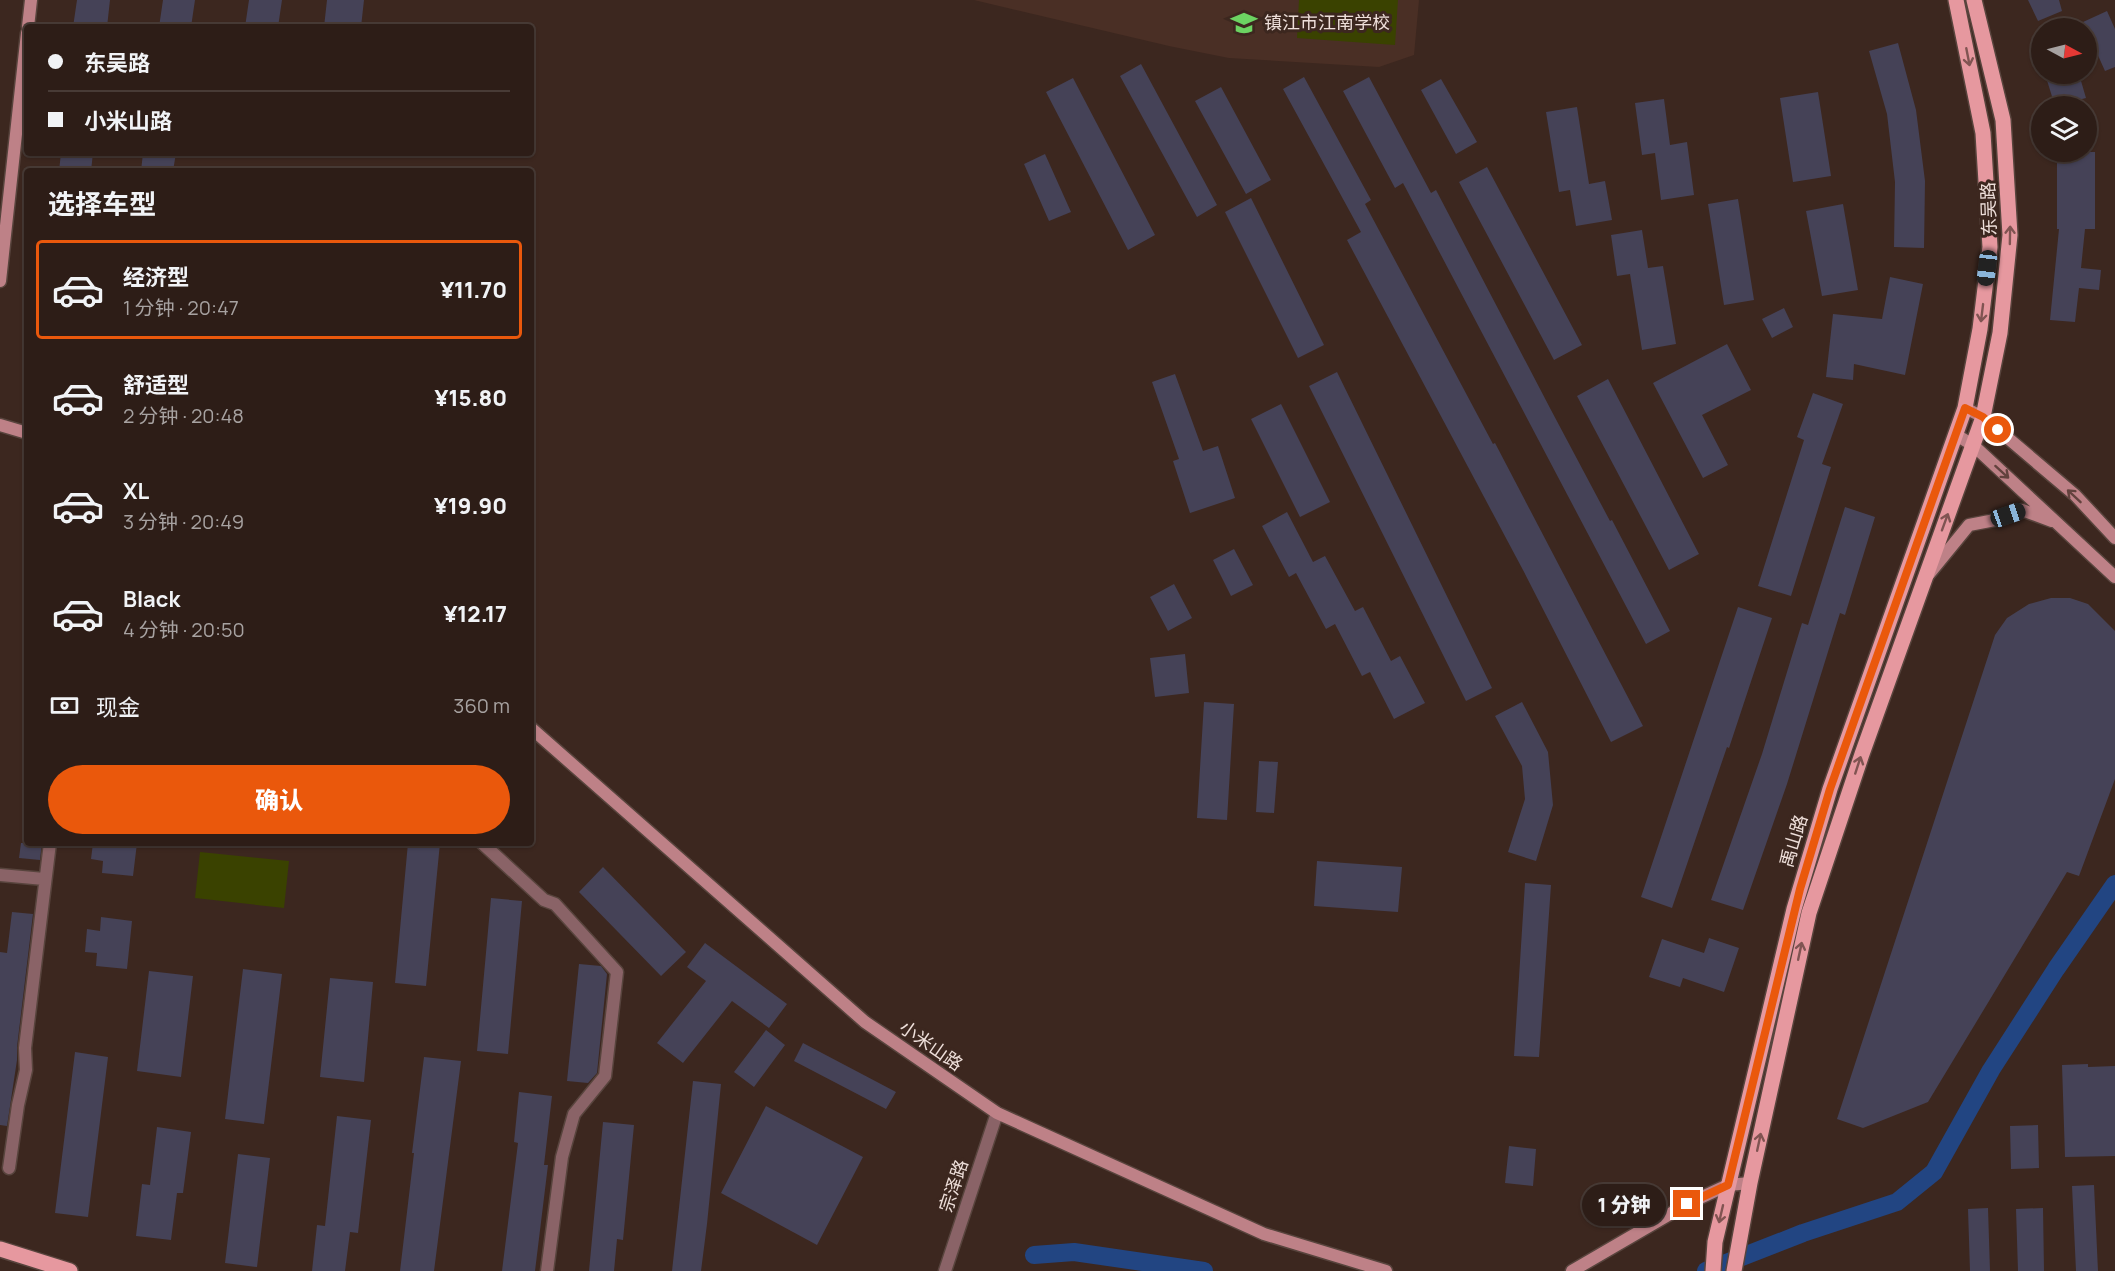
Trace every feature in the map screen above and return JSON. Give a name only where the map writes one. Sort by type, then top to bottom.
[{"type":"main road","name":"东吴路","points":[[1956,0],[1983,133],[1990,247],[1980,329],[1965,408],[1956,435]]},
{"type":"main road","name":"东吴路","points":[[1974,0],[2003,120],[2010,235],[2000,333],[1983,417]]},
{"type":"main road","name":"禹山路","points":[[1734,1271],[1738,1240],[1809,913],[1862,754],[1983,417]]},
{"type":"main road","name":"禹山路","points":[[1713,1271],[1715,1242],[1794,909],[1830,789],[1956,435]]},
{"type":"main road","points":[[0,1249],[70,1271]]},
{"type":"street","points":[[28,24],[31,0]]},
{"type":"street","points":[[0,281],[24,61]]},
{"type":"street","points":[[1965,408],[1983,417],[2075,495],[2115,538]]},
{"type":"street","points":[[0,425],[24,432]]},
{"type":"street","points":[[1956,435],[1972,445],[2115,577]]},
{"type":"street","points":[[1925,580],[1969,525],[2022,510],[2059,524]]},
{"type":"street","name":"小米山路","points":[[534,731],[865,1022],[997,1113],[1264,1234],[1386,1271]]},
{"type":"street","points":[[9,1168],[18,1105],[26,1070],[25,1048],[50,846]]},
{"type":"street","points":[[485,846],[544,900],[555,904],[617,972],[605,1076],[574,1114],[562,1157],[547,1271]]},
{"type":"street","points":[[0,875],[44,879]]},
{"type":"street","name":"宗泽路","points":[[945,1271],[997,1113]]},
{"type":"street","points":[[1572,1271],[1687,1204],[1728,1185],[1750,1183]]},
{"type":"shaded area","name":"镇江市江南学校","points":[[974,0],[1419,0],[1414,55],[1379,67],[1229,58]]},
{"type":"green space","points":[[1299,0],[1398,0],[1395,45],[1297,38]]},
{"type":"green space","points":[[200,852],[289,861],[284,908],[195,898]]},
{"type":"building","points":[[77,0],[110,0],[107,24],[73,24]]},
{"type":"building","points":[[163,0],[195,0],[191,24],[159,24]]},
{"type":"building","points":[[249,0],[282,0],[278,24],[245,24]]},
{"type":"building","points":[[327,0],[364,0],[361,24],[324,24]]},
{"type":"building","points":[[2028,0],[2059,0],[2062,11],[2045,18],[2037,18]]},
{"type":"building","points":[[2107,11],[2115,29],[2115,67],[2105,71],[2097,53],[2097,18],[2092,18]]},
{"type":"building","points":[[1898,43],[1916,110],[1925,181],[1924,248],[1894,247],[1895,182],[1887,114],[1869,51]]},
{"type":"building","points":[[1141,64],[1217,205],[1197,217],[1120,76]]},
{"type":"building","points":[[1304,77],[1371,200],[1365,204],[1493,444],[1495,443],[1643,726],[1611,742],[1523,570],[1347,240],[1361,232],[1283,89]]},
{"type":"building","points":[[1369,77],[1431,193],[1436,190],[1670,631],[1646,644],[1403,183],[1395,188],[1343,91]]},
{"type":"building","points":[[1073,78],[1155,235],[1128,250],[1046,92]]},
{"type":"building","points":[[1441,79],[1477,142],[1456,154],[1421,90]]},
{"type":"building","points":[[2048,84],[2082,84],[2085,96],[2052,96]]},
{"type":"building","points":[[1221,87],[1271,180],[1246,194],[1195,101]]},
{"type":"building","points":[[1818,92],[1831,176],[1793,182],[1780,98]]},
{"type":"building","points":[[1664,99],[1670,145],[1687,142],[1694,195],[1661,200],[1655,153],[1642,155],[1635,103]]},
{"type":"building","points":[[1577,107],[1589,184],[1605,181],[1612,220],[1576,226],[1570,190],[1559,192],[1546,112]]},
{"type":"building","points":[[1045,154],[1071,212],[1049,221],[1024,164]]},
{"type":"building","points":[[61,156],[93,156],[91,168],[59,168]]},
{"type":"building","points":[[143,156],[176,156],[174,168],[141,168]]},
{"type":"building","points":[[2057,162],[2095,162],[2095,229],[2085,229],[2081,268],[2101,270],[2099,290],[2079,288],[2075,322],[2050,320],[2059,229],[2057,229]]},
{"type":"building","points":[[1487,167],[1582,345],[1554,360],[1459,182]]},
{"type":"building","points":[[1251,198],[1324,345],[1298,358],[1225,212]]},
{"type":"building","points":[[1738,199],[1754,300],[1724,305],[1708,204]]},
{"type":"building","points":[[1843,204],[1858,290],[1822,296],[1806,211]]},
{"type":"building","points":[[1642,230],[1648,268],[1663,266],[1676,344],[1642,350],[1630,274],[1617,276],[1611,235]]},
{"type":"building","points":[[1890,277],[1923,284],[1905,375],[1854,364],[1853,380],[1826,377],[1833,314],[1882,319]]},
{"type":"building","points":[[1784,308],[1793,327],[1772,338],[1762,319]]},
{"type":"building","points":[[1727,344],[1751,390],[1702,415],[1728,465],[1703,478],[1653,383]]},
{"type":"building","points":[[1337,372],[1492,688],[1466,701],[1309,386]]},
{"type":"building","points":[[1175,374],[1203,451],[1218,446],[1235,498],[1190,513],[1173,461],[1179,459],[1152,382]]},
{"type":"building","points":[[1608,379],[1699,554],[1669,570],[1577,396]]},
{"type":"building","points":[[1813,393],[1843,404],[1822,464],[1831,467],[1791,596],[1758,586],[1804,440],[1797,437]]},
{"type":"building","points":[[1281,404],[1330,502],[1300,517],[1251,419]]},
{"type":"building","points":[[1845,507],[1875,517],[1845,615],[1840,613],[1787,784],[1743,910],[1711,900],[1762,754],[1802,623],[1808,625]]},
{"type":"building","points":[[1287,512],[1313,562],[1325,556],[1355,611],[1363,607],[1391,661],[1400,656],[1425,703],[1394,719],[1370,672],[1362,676],[1335,624],[1326,629],[1296,573],[1289,577],[1262,526]]},
{"type":"building","points":[[1234,549],[1253,585],[1231,596],[1213,560]]},
{"type":"building","points":[[1174,584],[1192,618],[1168,631],[1150,597]]},
{"type":"building","points":[[2051,598],[2070,598],[2088,604],[2115,631],[2115,779],[2079,876],[2067,872],[1928,1102],[1863,1128],[1837,1119],[1995,635],[2007,618],[2029,604]]},
{"type":"building","points":[[1738,607],[1772,618],[1672,908],[1641,897]]},
{"type":"building","points":[[1185,654],[1189,693],[1155,697],[1150,658]]},
{"type":"building","points":[[1204,702],[1234,704],[1227,820],[1197,818]]},
{"type":"building","points":[[1522,702],[1548,752],[1553,805],[1536,861],[1508,852],[1525,799],[1522,766],[1495,716]]},
{"type":"building","points":[[1259,761],[1278,762],[1274,813],[1256,812]]},
{"type":"building","points":[[21,843],[24,843],[24,846],[42,846],[40,860],[19,858]]},
{"type":"building","points":[[93,846],[137,846],[133,876],[102,873],[103,861],[91,859]]},
{"type":"building","points":[[408,846],[440,846],[426,986],[395,983]]},
{"type":"building","points":[[1317,861],[1402,867],[1398,912],[1314,906]]},
{"type":"building","points":[[603,867],[686,952],[661,976],[579,892]]},
{"type":"building","points":[[1525,883],[1551,885],[1539,1057],[1514,1056]]},
{"type":"building","points":[[491,898],[522,901],[508,1054],[477,1051]]},
{"type":"building","points":[[12,912],[33,914],[17,1060],[7,1126],[0,1125],[0,952],[7,953]]},
{"type":"building","points":[[101,917],[132,921],[127,969],[96,966],[97,953],[85,952],[87,929],[100,931]]},
{"type":"building","points":[[1709,938],[1739,948],[1724,992],[1683,978],[1680,987],[1649,977],[1662,939],[1704,953]]},
{"type":"building","points":[[705,943],[787,1004],[769,1028],[732,1001],[683,1063],[657,1043],[706,981],[687,967]]},
{"type":"building","points":[[579,964],[601,966],[607,974],[597,1073],[588,1083],[567,1081]]},
{"type":"building","points":[[243,969],[282,974],[264,1124],[225,1119]]},
{"type":"building","points":[[149,971],[193,976],[181,1077],[137,1071]]},
{"type":"building","points":[[330,978],[373,982],[364,1082],[320,1077]]},
{"type":"building","points":[[766,1030],[785,1045],[754,1087],[734,1072]]},
{"type":"building","points":[[803,1043],[896,1092],[886,1109],[794,1061]]},
{"type":"building","points":[[75,1052],[108,1057],[88,1217],[55,1213]]},
{"type":"building","points":[[424,1057],[461,1061],[434,1271],[400,1271],[414,1153],[412,1153]]},
{"type":"building","points":[[2088,1064],[2088,1067],[2115,1066],[2115,1156],[2065,1157],[2062,1065]]},
{"type":"building","points":[[693,1081],[721,1084],[707,1224],[701,1271],[672,1271]]},
{"type":"building","points":[[519,1092],[552,1096],[544,1165],[548,1165],[535,1271],[502,1271],[518,1143],[514,1142]]},
{"type":"building","points":[[766,1106],[863,1157],[817,1245],[721,1193]]},
{"type":"building","points":[[337,1116],[371,1120],[358,1233],[350,1232],[345,1271],[312,1271],[317,1225],[325,1226]]},
{"type":"building","points":[[603,1122],[634,1125],[623,1240],[617,1239],[614,1271],[589,1271]]},
{"type":"building","points":[[2038,1125],[2039,1168],[2011,1169],[2010,1126]]},
{"type":"building","points":[[157,1127],[191,1132],[183,1193],[177,1193],[171,1240],[136,1236],[142,1184],[150,1185]]},
{"type":"building","points":[[1509,1146],[1536,1149],[1533,1186],[1505,1183]]},
{"type":"building","points":[[238,1154],[270,1158],[257,1267],[225,1263]]},
{"type":"building","points":[[2094,1185],[2098,1271],[2076,1271],[2072,1186]]},
{"type":"building","points":[[1988,1208],[1990,1271],[1970,1271],[1968,1209]]},
{"type":"building","points":[[2043,1208],[2044,1271],[2018,1271],[2016,1209]]},
{"type":"waterway","points":[[1706,1271],[1803,1233],[1897,1202],[1934,1172],[1991,1070],[2056,969],[2115,884]]},
{"type":"waterway","points":[[1034,1255],[1074,1252],[1204,1271]]},
{"type":"place","name":"镇江市江南学校","points":[[1244,23]]},
{"type":"route","points":[[1687,1204],[1728,1185],[1794,909],[1830,789],[1965,408],[1983,417],[1998,430]]}]
